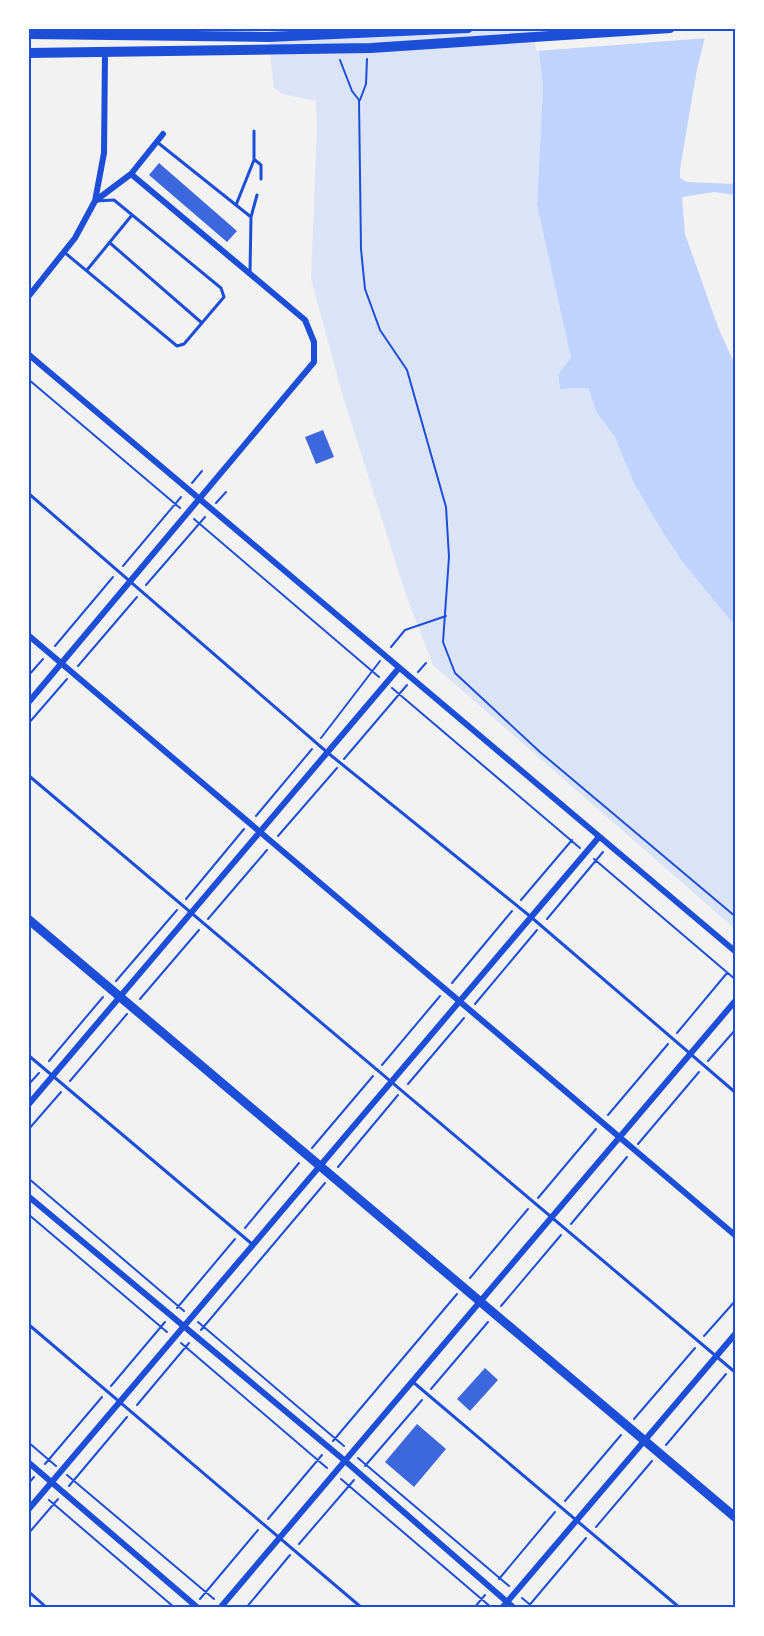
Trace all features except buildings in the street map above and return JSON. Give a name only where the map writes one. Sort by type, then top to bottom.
[{"type":"highway","points":[[28,34],[105,31],[268,37],[371,35],[468,28]]},
{"type":"highway","points":[[28,53],[369,52],[670,28]]},
{"type":"highway","points":[[105,31],[105,54]]},
{"type":"main road","points":[[28,919],[735,1518]]},
{"type":"street","points":[[28,297],[83,225],[95,201],[104,153],[105,54]]},
{"type":"street","points":[[95,201],[131,174],[163,134]]},
{"type":"street","points":[[28,703],[314,362],[314,342],[305,320],[131,174]]},
{"type":"street","points":[[28,354],[735,952]]},
{"type":"street","points":[[28,635],[735,1236]]},
{"type":"street","points":[[28,1105],[192,915],[399,668]]},
{"type":"street","points":[[28,1510],[599,837]]},
{"type":"street","points":[[221,1607],[735,1000]]},
{"type":"street","points":[[28,1196],[344,1460],[514,1608]]},
{"type":"street","points":[[502,1608],[735,1334]]},
{"type":"street","points":[[28,1462],[198,1608]]},
{"type":"lane","points":[[236,205],[254,160],[254,131]]},
{"type":"lane","points":[[156,141],[251,218]]},
{"type":"lane","points":[[254,160],[261,165],[261,179]]},
{"type":"lane","points":[[250,274],[251,218],[257,195]]},
{"type":"lane","points":[[64,252],[177,346],[184,344],[224,297],[221,288],[114,201],[95,201]]},
{"type":"lane","points":[[87,270],[132,215]]},
{"type":"lane","points":[[110,243],[202,323]]},
{"type":"lane","points":[[28,493],[328,753],[531,917],[735,1093]]},
{"type":"lane","points":[[28,775],[735,1373]]},
{"type":"lane","points":[[28,1055],[253,1244]]},
{"type":"lane","points":[[28,1324],[362,1608]]},
{"type":"lane","points":[[412,1381],[680,1608]]},
{"type":"lane","points":[[28,1592],[47,1608]]},
{"type":"path","points":[[369,52],[366,84],[359,100],[361,249],[365,289],[380,330],[407,370],[446,507],[449,557],[443,642],[455,673],[540,752],[735,917]]},
{"type":"path","points":[[340,60],[352,91],[359,100]]},
{"type":"path","points":[[28,724],[226,492]]},
{"type":"path","points":[[28,1085],[317,743],[405,630],[446,616]]},
{"type":"path","points":[[28,1130],[426,663]]},
{"type":"path","points":[[28,1534],[609,846]]},
{"type":"path","points":[[28,1179],[534,1608]]},
{"type":"path","points":[[28,1214],[492,1608]]},
{"type":"path","points":[[474,1608],[735,1300]]},
{"type":"path","points":[[527,1608],[730,1368]]},
{"type":"path","points":[[28,1442],[221,1607]]},
{"type":"path","points":[[28,1482],[175,1608]]},
{"type":"shaded area","points":[[267,29],[542,29],[538,42],[543,87],[537,205],[571,358],[558,374],[560,389],[588,388],[597,413],[615,437],[685,565],[735,626],[735,929],[433,665],[407,598],[343,397],[311,279],[316,101],[282,94],[274,88]]},
{"type":"water","points":[[706,33],[697,69],[680,178],[687,182],[735,184],[735,195],[714,192],[682,197],[685,234],[718,327],[735,365],[735,626],[685,565],[664,534],[634,483],[615,437],[597,413],[588,388],[560,389],[558,374],[571,358],[537,205],[543,87],[538,42]]},
{"type":"pier","points":[[539,28],[710,28],[708,38],[536,51],[535,42]]}]
